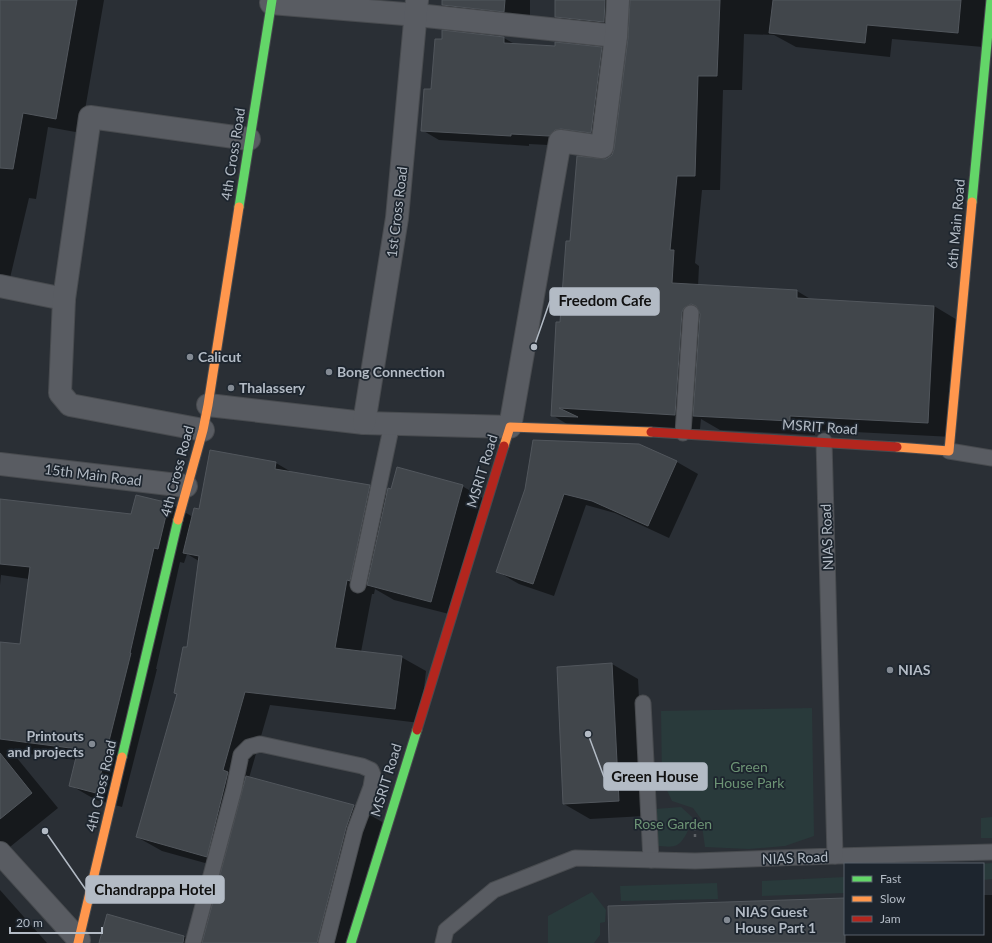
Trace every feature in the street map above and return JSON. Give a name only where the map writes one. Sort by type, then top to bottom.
[{"type":"street","points":[[208,405],[364,423],[510,427],[560,141],[602,147],[616,36],[618,0]]},
{"type":"street","name":"6th Main Road","points":[[949,451],[989,62],[991,0]]},
{"type":"street","points":[[272,1],[417,8],[616,36]]},
{"type":"street","name":"4th Cross Road","points":[[78,942],[186,486],[203,430],[272,1]]},
{"type":"street","name":"1st Cross Road","points":[[364,423],[396,225],[417,8]]},
{"type":"street","points":[[203,430],[70,405],[60,393],[64,298],[90,117],[250,139]]},
{"type":"street","points":[[0,286],[64,298]]},
{"type":"street","name":"MSRIT Road","points":[[351,943],[510,427],[683,432],[949,451]]},
{"type":"street","name":"15th Main Road","points":[[0,464],[186,486]]},
{"type":"street","points":[[0,853],[78,942]]},
{"type":"lane","points":[[683,432],[691,313]]},
{"type":"lane","points":[[358,585],[392,424]]},
{"type":"lane","name":"NIAS Road","points":[[443,943],[446,930],[494,890],[575,858],[716,861],[835,856],[824,441]]},
{"type":"lane","points":[[949,451],[992,458]]},
{"type":"lane","points":[[643,703],[651,860]]},
{"type":"lane","points":[[193,943],[234,789],[241,755],[249,747],[260,744],[362,766],[371,770],[373,775],[371,787],[355,830],[326,943]]},
{"type":"lane","points":[[835,856],[992,852]]},
{"type":"green space","name":"Green House Park","points":[[812,708],[814,836],[785,846],[749,849],[705,847],[701,819],[693,808],[672,801],[662,780],[661,711]]},
{"type":"green space","name":"Rose Garden","points":[[681,807],[692,817],[685,837],[675,846],[657,846],[655,809]]},
{"type":"green space","points":[[992,817],[992,838],[981,838],[981,818]]},
{"type":"green space","points":[[992,863],[992,879],[984,880],[984,864]]},
{"type":"green space","points":[[844,877],[844,893],[762,896],[762,881]]},
{"type":"green space","points":[[717,883],[718,899],[621,901],[620,886]]},
{"type":"green space","points":[[592,892],[606,910],[605,922],[600,923],[600,935],[594,943],[548,943],[548,916]]},
{"type":"building","points":[[0,0],[77,0],[56,119],[23,113],[13,169],[0,168]]},
{"type":"building","points":[[442,0],[505,0],[504,12],[442,5]]},
{"type":"building","points":[[555,0],[605,0],[604,22],[555,17]]},
{"type":"building","points":[[630,0],[720,0],[717,76],[698,76],[695,176],[677,176],[670,250],[674,250],[672,283],[797,290],[797,298],[934,306],[928,423],[790,416],[790,421],[693,416],[700,314],[696,306],[691,304],[684,308],[682,312],[675,415],[559,408],[578,417],[551,416],[556,322],[560,322],[566,241],[570,241],[577,156],[606,159],[612,155],[628,38]]},
{"type":"building","points":[[773,0],[961,0],[958,33],[867,25],[865,43],[769,33]]},
{"type":"building","points":[[442,30],[504,37],[504,43],[555,46],[555,42],[602,47],[591,133],[561,129],[555,130],[549,136],[511,134],[511,136],[421,131],[424,89],[431,89],[435,39],[442,39]]},
{"type":"building","points":[[533,440],[639,444],[677,461],[648,526],[592,501],[564,494],[533,584],[496,572],[525,489]]},
{"type":"building","points":[[210,450],[276,462],[275,469],[370,485],[350,581],[347,580],[335,648],[402,656],[395,709],[245,692],[223,770],[228,772],[207,857],[136,837],[177,694],[174,693],[183,647],[187,647],[199,556],[183,553],[194,508],[199,509]]},
{"type":"building","points":[[397,467],[463,485],[431,602],[367,585],[388,488],[391,489]]},
{"type":"building","points":[[136,495],[169,503],[158,549],[154,548],[131,653],[96,793],[69,786],[78,749],[0,739],[0,642],[20,644],[30,567],[0,564],[0,499],[131,514]]},
{"type":"building","points":[[612,663],[619,801],[563,804],[557,667]]},
{"type":"building","points":[[0,753],[32,793],[0,819]]},
{"type":"building","points":[[246,776],[354,805],[346,828],[317,943],[202,943]]},
{"type":"building","name":"NIAS Guest House Part 1","points":[[844,898],[845,943],[609,943],[608,906]]},
{"type":"building","points":[[107,914],[184,936],[183,943],[99,943]]},
{"type":"traffic: fast","points":[[239,207],[272,0]]},
{"type":"traffic: fast","points":[[972,202],[991,0]]},
{"type":"traffic: fast","points":[[122,757],[178,520]]},
{"type":"traffic: fast","points":[[351,943],[417,730]]},
{"type":"traffic: slow","points":[[897,447],[949,451],[972,202]]},
{"type":"traffic: slow","points":[[178,520],[203,430],[208,405],[239,207]]},
{"type":"traffic: slow","points":[[504,446],[510,427],[651,432]]},
{"type":"traffic: slow","points":[[78,943],[122,757]]},
{"type":"traffic: jam","points":[[651,432],[897,447]]},
{"type":"traffic: jam","points":[[417,730],[504,446]]},
{"type":"place","name":"Freedom Cafe","points":[[534,347]]},
{"type":"place","name":"Calicut","points":[[190,357]]},
{"type":"place","name":"Bong Connection","points":[[329,372]]},
{"type":"place","name":"Thalassery","points":[[231,388]]},
{"type":"place","name":"NIAS","points":[[890,670]]},
{"type":"place","name":"Green House","points":[[588,734]]},
{"type":"place","name":"Printouts and projects","points":[[92,744]]},
{"type":"place","name":"Chandrappa Hotel","points":[[45,831]]},
{"type":"place","name":"NIAS Guest House Part 1","points":[[727,920]]}]
